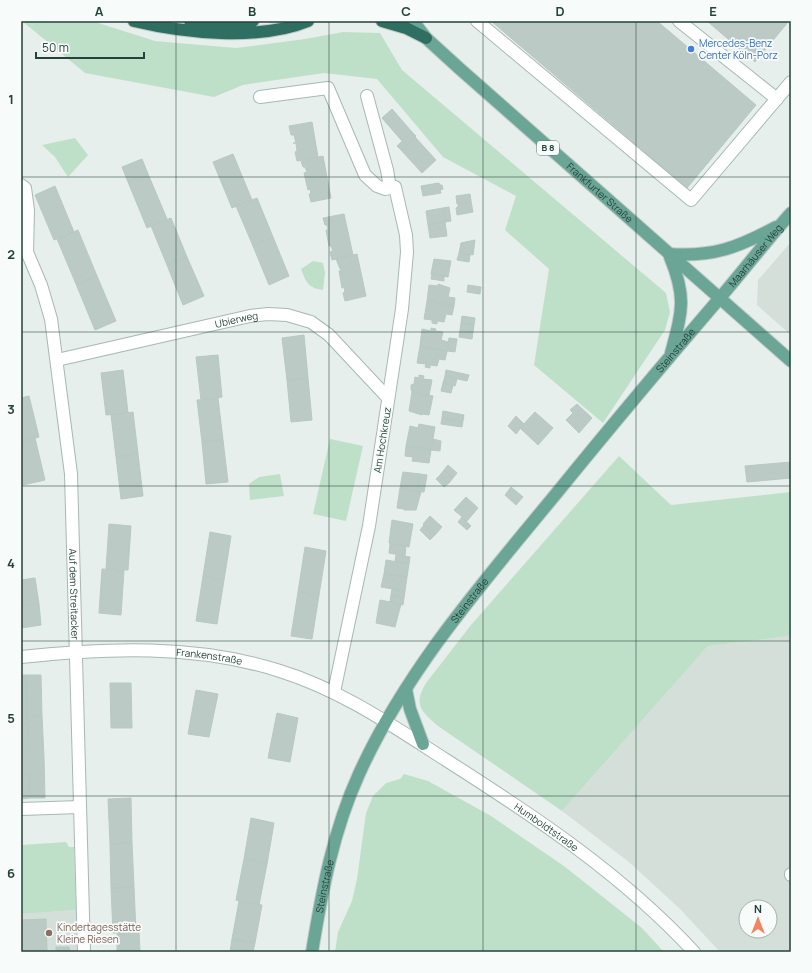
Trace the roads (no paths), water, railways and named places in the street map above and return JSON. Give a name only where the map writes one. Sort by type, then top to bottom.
[{"type":"highway","points":[[134,21],[170,29],[213,34],[280,29],[309,21]]},
{"type":"highway","points":[[190,21],[253,21]]},
{"type":"highway","points":[[382,21],[406,28],[426,38]]},
{"type":"main road","name":"Frankfurter Straße","points":[[412,21],[426,38],[460,70],[791,361]]},
{"type":"main road","name":"Maarhäuser Weg","points":[[720,299],[791,213]]},
{"type":"main road","points":[[670,356],[682,302],[677,275],[669,254],[707,255],[723,251],[750,241],[781,224]]},
{"type":"main road","name":"Steinstraße","points":[[312,952],[323,882],[343,815],[359,773],[385,721],[406,688],[469,600],[670,356],[720,299]]},
{"type":"main road","points":[[406,688],[410,709],[423,744]]},
{"type":"street","points":[[477,21],[691,200],[791,82]]},
{"type":"street","points":[[679,21],[777,98]]},
{"type":"street","points":[[260,97],[328,88],[365,175],[376,186],[385,189],[393,188]]},
{"type":"street","name":"Am Hochkreuz","points":[[334,692],[369,526],[402,309],[408,252],[406,235],[367,96]]},
{"type":"street","points":[[21,184],[25,188],[28,210],[24,248]]},
{"type":"street","name":"Auf dem Streitacker","points":[[24,248],[41,285],[51,319],[71,474],[84,952]]},
{"type":"street","name":"Ubierweg","points":[[57,360],[250,316],[268,314],[287,315],[311,322],[329,335],[388,398]]},
{"type":"street","name":"Frankenstraße","points":[[21,657],[76,651],[173,651],[221,657],[280,670],[334,692],[385,721]]},
{"type":"street","name":"Humboldtstraße","points":[[385,721],[532,815],[563,837],[621,883],[678,934],[694,952]]},
{"type":"street","points":[[21,809],[80,807]]},
{"type":"place","name":"Mercedes-Benz Center Köln-Porz","points":[[691,49]]},
{"type":"place","name":"Kindertagesstätte Kleine Riesen","points":[[49,933]]}]
